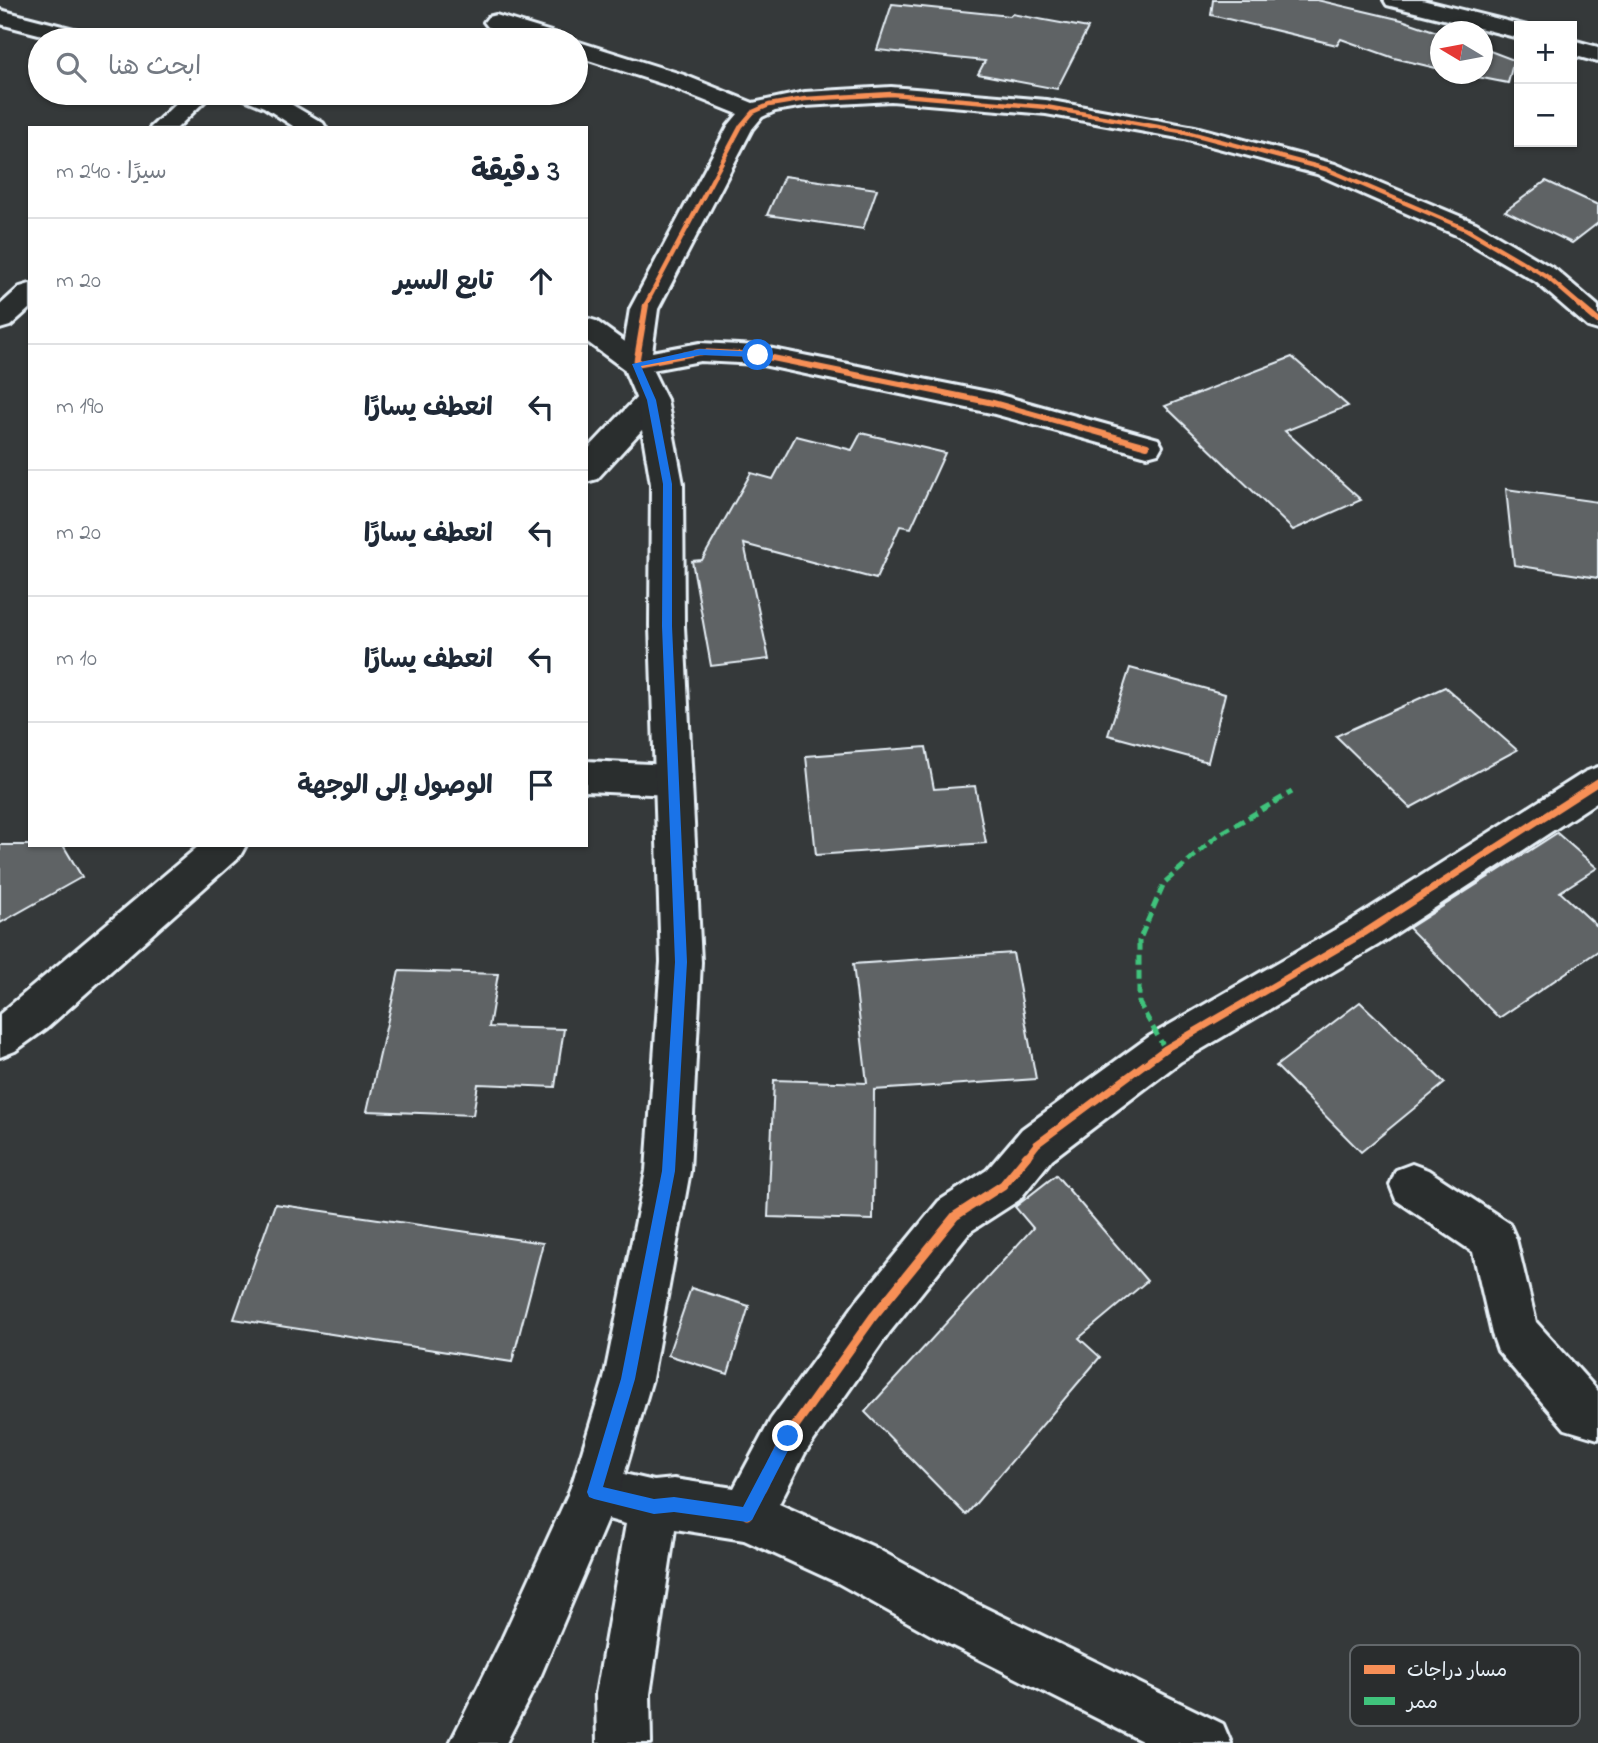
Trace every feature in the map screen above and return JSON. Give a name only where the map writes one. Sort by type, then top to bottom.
[{"type":"street","points":[[1395,0],[1514,30]]},
{"type":"street","points":[[0,17],[43,28]]},
{"type":"street","points":[[496,22],[515,28]]},
{"type":"street","points":[[1577,49],[1598,55]]},
{"type":"street","points":[[588,52],[675,80],[753,112]]},
{"type":"street","points":[[477,1743],[521,1658],[594,1492],[628,1379],[668,1171],[681,962],[671,780],[667,484],[644,382],[644,309],[741,126],[753,112],[769,105],[805,99],[891,94],[1046,107],[1120,118],[1230,143],[1326,169],[1466,229],[1546,276],[1598,321]]},
{"type":"street","points":[[164,126],[188,105]]},
{"type":"street","points":[[278,105],[311,126]]},
{"type":"street","points":[[0,320],[28,295]]},
{"type":"street","points":[[588,329],[644,382]]},
{"type":"street","points":[[588,468],[644,382],[700,352],[758,355],[993,403],[1147,446]]},
{"type":"street","points":[[588,776],[671,780]]},
{"type":"street","points":[[747,1515],[788,1436],[873,1317],[955,1216],[1003,1185],[1037,1144],[1165,1049],[1364,933],[1598,782]]},
{"type":"street","points":[[0,1038],[32,1015],[225,847]]},
{"type":"street","points":[[1412,1185],[1493,1239],[1515,1334],[1582,1412],[1598,1415]]},
{"type":"street","points":[[594,1492],[654,1506],[674,1504],[747,1515],[856,1565],[951,1618],[1204,1743]]},
{"type":"street","points":[[624,1743],[624,1694],[654,1506]]},
{"type":"building","points":[[1213,0],[1317,0],[1402,20],[1430,30],[1430,67],[1394,58],[1341,39],[1337,45],[1211,15]]},
{"type":"building","points":[[892,4],[1010,16],[1012,14],[1088,28],[1057,89],[978,74],[985,61],[877,50]]},
{"type":"building","points":[[1493,52],[1514,60],[1508,83],[1493,80]]},
{"type":"building","points":[[784,176],[877,189],[863,229],[767,215]]},
{"type":"building","points":[[1546,181],[1598,205],[1598,223],[1572,243],[1505,211]]},
{"type":"building","points":[[1292,357],[1348,406],[1285,431],[1361,500],[1293,530],[1165,406]]},
{"type":"building","points":[[861,433],[945,453],[911,528],[900,526],[876,579],[744,544],[769,659],[711,666],[692,561],[702,560],[751,473],[773,479],[796,436],[852,450]]},
{"type":"building","points":[[1506,489],[1598,502],[1598,578],[1514,565]]},
{"type":"building","points":[[1130,668],[1225,694],[1208,762],[1108,735]]},
{"type":"building","points":[[1445,687],[1517,750],[1410,808],[1336,736]]},
{"type":"building","points":[[926,747],[934,789],[975,786],[986,843],[816,855],[806,756]]},
{"type":"building","points":[[1557,833],[1597,868],[1560,892],[1598,927],[1598,951],[1499,1018],[1409,928]]},
{"type":"building","points":[[0,845],[64,847],[82,877],[0,923]]},
{"type":"building","points":[[1013,953],[1036,1079],[874,1090],[873,1220],[768,1217],[774,1080],[867,1083],[853,964]]},
{"type":"building","points":[[399,971],[498,974],[489,1027],[564,1029],[555,1087],[478,1084],[473,1115],[367,1111]]},
{"type":"building","points":[[1360,1002],[1445,1083],[1361,1152],[1276,1066]]},
{"type":"building","points":[[1056,1175],[1147,1281],[1079,1338],[1100,1357],[966,1515],[865,1412],[1033,1228],[1015,1207]]},
{"type":"building","points":[[275,1204],[543,1243],[512,1362],[234,1319]]},
{"type":"building","points":[[691,1288],[749,1306],[728,1374],[668,1355]]},
{"type":"marked path","points":[[1165,1049],[1139,1003],[1139,941],[1164,883],[1218,835],[1292,792]]},
{"type":"cycle path","points":[[1147,446],[993,403],[758,355],[700,352],[636,364],[644,309],[741,126],[753,112],[769,105],[805,99],[891,94],[1046,107],[1186,132],[1326,169],[1466,229],[1546,276],[1598,321]]},
{"type":"cycle path","points":[[747,1515],[788,1436],[873,1317],[955,1216],[1003,1185],[1037,1144],[1165,1049],[1364,933],[1598,782]]},
{"type":"route","points":[[758,355],[700,352],[636,364],[652,400],[667,484],[671,780],[681,962],[668,1171],[628,1379],[594,1492],[654,1506],[674,1504],[747,1515],[788,1436]]}]
